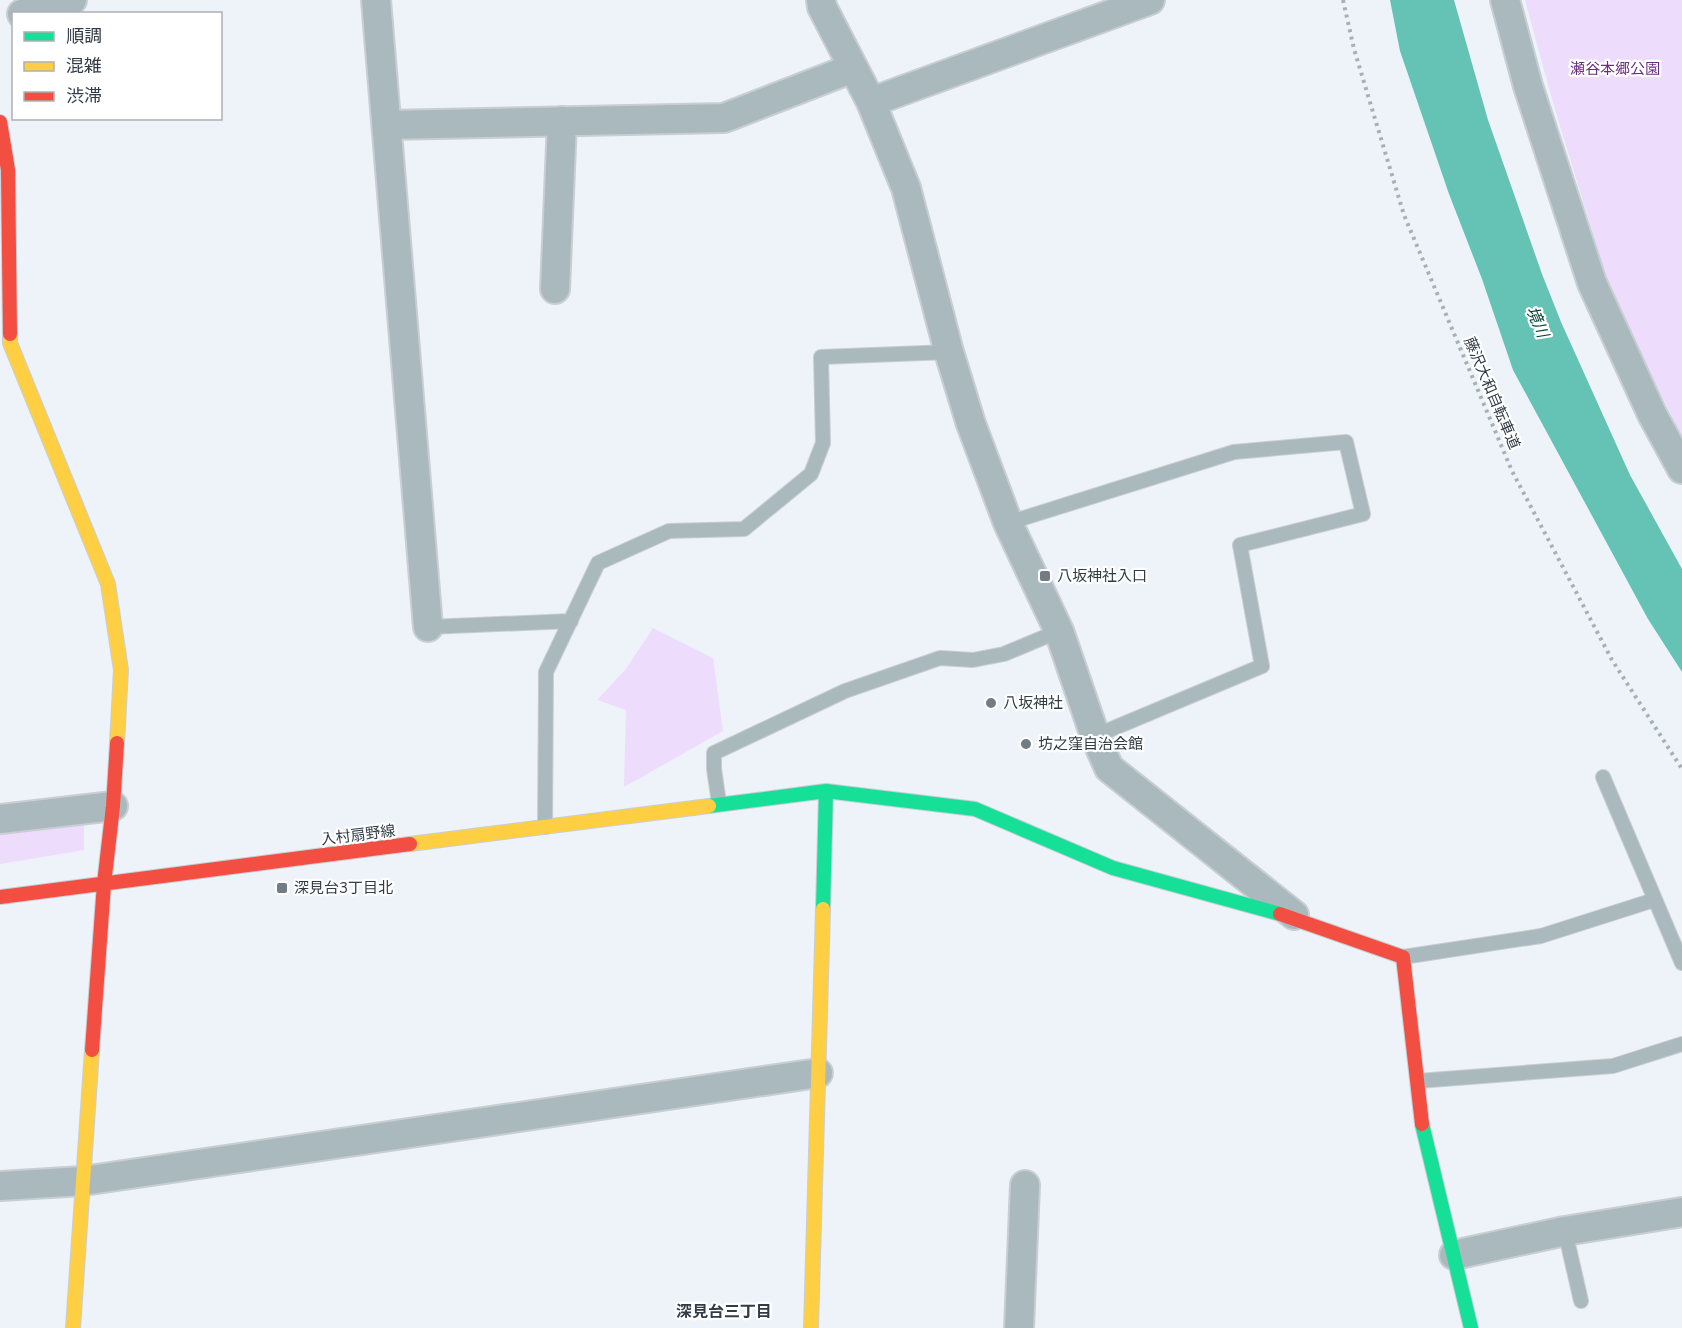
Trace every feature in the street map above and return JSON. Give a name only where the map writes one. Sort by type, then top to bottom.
[{"type":"street","points":[[29,12],[72,0]]},
{"type":"street","points":[[376,0],[428,627]]},
{"type":"street","points":[[821,0],[822,7],[872,102],[906,188],[949,352],[971,424],[1008,524],[1059,631],[1095,736],[1109,768],[1301,920]]},
{"type":"street","points":[[872,102],[1102,9],[1150,0]]},
{"type":"street","points":[[1505,0],[1528,86],[1592,283],[1652,414],[1682,469]]},
{"type":"street","points":[[388,125],[724,118],[853,68]]},
{"type":"street","points":[[555,289],[562,121]]},
{"type":"street","points":[[0,122],[8,170],[10,343],[104,573],[110,595],[121,670],[113,806],[104,884],[72,1328]]},
{"type":"street","points":[[811,1328],[826,791]]},
{"type":"street","name":"入村扇野線","points":[[0,897],[826,791],[975,809],[1113,868],[1301,920],[1403,957]]},
{"type":"street","points":[[0,819],[113,806]]},
{"type":"street","points":[[1403,957],[1422,1124],[1471,1328]]},
{"type":"street","points":[[0,1186],[83,1181],[818,1073]]},
{"type":"street","points":[[1019,1328],[1025,1185]]},
{"type":"street","points":[[1454,1255],[1565,1231],[1682,1212]]},
{"type":"lane","points":[[545,827],[546,672],[598,563],[669,531],[744,529],[811,474],[823,443],[821,357],[949,352]]},
{"type":"lane","points":[[1008,524],[1233,452],[1346,442],[1363,514],[1240,544],[1262,666],[1095,736]]},
{"type":"lane","points":[[428,627],[571,621]]},
{"type":"lane","points":[[719,803],[714,753],[845,691],[939,658],[973,660],[1004,654],[1059,631]]},
{"type":"lane","points":[[1603,777],[1682,963]]},
{"type":"lane","points":[[1403,957],[1541,936],[1654,900]]},
{"type":"lane","points":[[1418,1081],[1613,1066],[1682,1044]]},
{"type":"lane","points":[[1565,1231],[1581,1301]]},
{"type":"path","name":"藤沢大和自転車道","points":[[1343,0],[1354,49],[1404,214],[1512,471],[1612,660],[1682,769]]},
{"type":"green space","name":"瀬谷本郷公園","points":[[1525,0],[1682,0],[1682,436],[1614,303],[1553,103]]},
{"type":"green space","points":[[653,628],[713,658],[723,731],[624,787],[626,710],[597,700],[625,670]]},
{"type":"green space","points":[[84,820],[84,850],[0,864],[0,827]]},
{"type":"water","name":"境川","points":[[1390,0],[1454,0],[1488,120],[1561,322],[1630,475],[1682,569],[1682,672],[1648,619],[1513,370],[1400,51]]},
{"type":"traffic: fast","points":[[709,806],[826,791],[975,809],[1113,868],[1280,914]]},
{"type":"traffic: fast","points":[[823,909],[826,791]]},
{"type":"traffic: fast","points":[[1422,1124],[1471,1328]]},
{"type":"traffic: slow","points":[[10,334],[10,343],[108,584],[121,670],[117,743]]},
{"type":"traffic: slow","points":[[410,844],[709,806]]},
{"type":"traffic: slow","points":[[811,1328],[823,909]]},
{"type":"traffic: slow","points":[[73,1328],[92,1050]]},
{"type":"traffic: jam","points":[[0,122],[8,170],[10,334]]},
{"type":"traffic: jam","points":[[92,1050],[117,743]]},
{"type":"traffic: jam","points":[[0,897],[410,844]]},
{"type":"traffic: jam","points":[[1280,914],[1403,957],[1422,1124]]},
{"type":"place","name":"八坂神社入口","points":[[1045,576]]},
{"type":"place","name":"八坂神社","points":[[991,703]]},
{"type":"place","name":"坊之窪自治会館","points":[[1026,744]]},
{"type":"place","name":"深見台3丁目北","points":[[282,888]]},
{"type":"district","name":"深見台三丁目","points":[[724,1312]]}]
